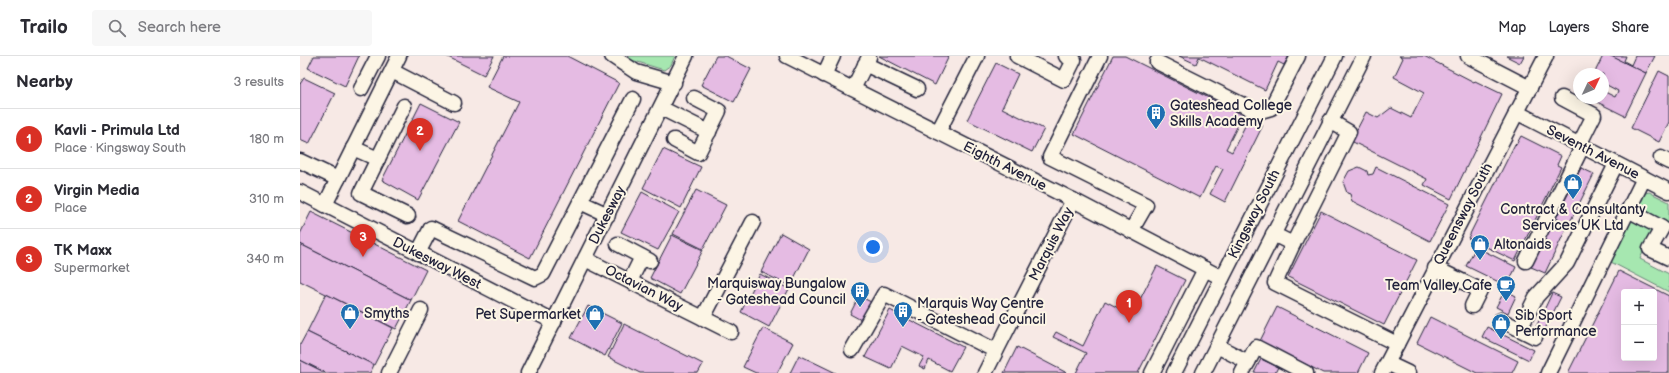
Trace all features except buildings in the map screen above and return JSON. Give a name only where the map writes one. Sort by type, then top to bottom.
[{"type":"street","points":[[361,89],[378,56]]},
{"type":"street","points":[[325,205],[399,56]]},
{"type":"street","points":[[612,56],[636,72],[674,83]]},
{"type":"street","name":"Dukesway","points":[[528,373],[674,83],[686,56]]},
{"type":"street","name":"Eighth Avenue","points":[[787,56],[1073,200],[1222,278]]},
{"type":"street","points":[[824,75],[833,56]]},
{"type":"street","points":[[938,132],[977,56]]},
{"type":"street","points":[[1016,56],[1064,80],[1069,60],[1092,74]]},
{"type":"street","points":[[1100,56],[1050,157],[1146,205],[1131,231]]},
{"type":"street","points":[[1157,62],[1257,112],[1271,108],[1298,56]]},
{"type":"street","name":"Kingsway South","points":[[1203,373],[1364,56]]},
{"type":"street","points":[[1468,56],[1530,88]]},
{"type":"street","name":"Queensway South","points":[[1385,368],[1546,56]]},
{"type":"street","name":"Kingsway South","points":[[1174,373],[1332,57]]},
{"type":"street","points":[[853,89],[867,60],[917,89]]},
{"type":"street","points":[[392,71],[454,103]]},
{"type":"street","points":[[674,140],[698,153],[719,111],[694,98]]},
{"type":"street","points":[[1526,261],[1594,115],[1562,98]]},
{"type":"street","points":[[418,253],[431,228],[535,278],[543,274],[633,99]]},
{"type":"street","points":[[404,106],[361,193],[408,216]]},
{"type":"street","points":[[661,108],[709,132]]},
{"type":"street","name":"Seventh Avenue","points":[[1516,112],[1669,191]]},
{"type":"street","points":[[1330,121],[1349,132],[1274,283],[1397,344]]},
{"type":"street","points":[[353,148],[378,159]]},
{"type":"street","points":[[300,161],[338,179]]},
{"type":"street","points":[[1520,329],[1536,297],[1567,263],[1616,164]]},
{"type":"street","points":[[1548,373],[1644,178]]},
{"type":"street","name":"Dukesway West","points":[[300,192],[554,322]]},
{"type":"street","name":"Marquis Way","points":[[985,373],[1073,200]]},
{"type":"street","points":[[580,202],[608,215]]},
{"type":"street","points":[[1628,210],[1662,228],[1650,249],[1669,258]]},
{"type":"street","points":[[703,318],[754,222]]},
{"type":"street","points":[[1273,234],[1293,244]]},
{"type":"street","points":[[618,244],[646,259],[630,281]]},
{"type":"street","name":"Octavian Way","points":[[585,259],[731,332]]},
{"type":"street","points":[[1436,268],[1480,290],[1472,306]]},
{"type":"street","points":[[1152,373],[1205,269]]},
{"type":"street","points":[[852,350],[884,294],[996,351]]},
{"type":"street","points":[[388,373],[420,310]]},
{"type":"street","points":[[1501,320],[1535,337]]},
{"type":"street","points":[[1217,346],[1245,367],[1256,347],[1306,373]]},
{"type":"street","points":[[1385,368],[1408,373]]},
{"type":"green space","points":[[629,56],[675,56],[671,65],[664,70],[628,59]]},
{"type":"green space","points":[[1649,192],[1669,202],[1669,224],[1647,212],[1642,207],[1639,200],[1642,194]]},
{"type":"green space","points":[[1635,218],[1653,230],[1640,259],[1669,274],[1669,292],[1609,261],[1627,225]]},
{"type":"place","name":"Gateshead College Skills Academy","points":[[1156,130]]},
{"type":"place","name":"Virgin Media","points":[[420,151]]},
{"type":"place","name":"Contract & Consultanty Services UK Ltd","points":[[1573,200]]},
{"type":"place","name":"TK Maxx","points":[[363,257]]},
{"type":"place","name":"Altonaids","points":[[1480,261]]},
{"type":"place","name":"Team Valley Cafe","points":[[1506,302]]},
{"type":"place","name":"Marquisway Bungalow - Gateshead Council","points":[[860,308]]},
{"type":"place","name":"Kavli - Primula Ltd","points":[[1129,323]]},
{"type":"place","name":"Marquis Way Centre - Gateshead Council","points":[[903,328]]},
{"type":"place","name":"Smyths","points":[[350,330]]},
{"type":"place","name":"Pet Supermarket","points":[[595,331]]},
{"type":"place","name":"Sib Sport Performance","points":[[1501,340]]}]
